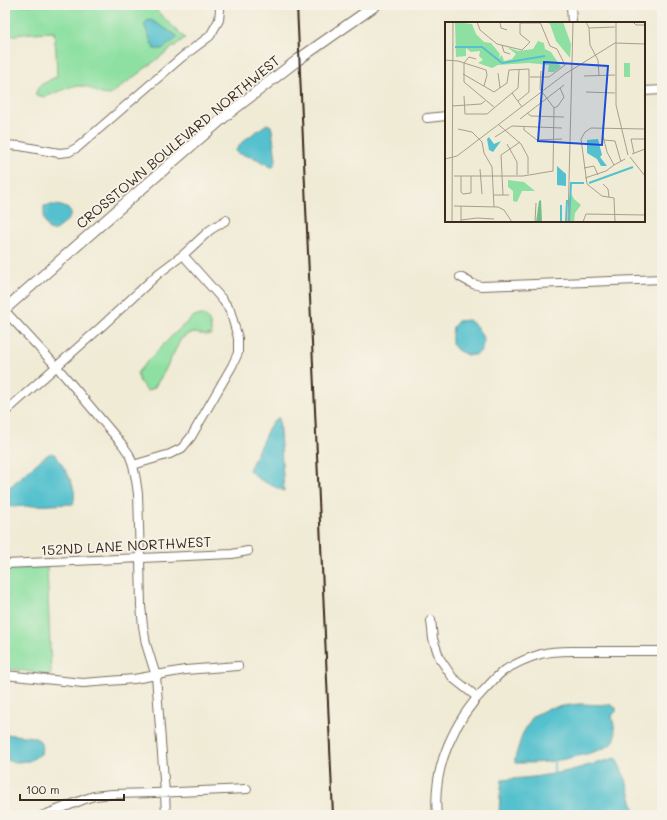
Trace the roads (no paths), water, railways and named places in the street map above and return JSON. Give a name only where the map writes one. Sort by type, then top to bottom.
[{"type":"street","points":[[5,145],[20,146],[59,154],[69,152],[78,147],[182,57],[210,36],[219,20],[220,10],[218,5]]},
{"type":"street","name":"CROSSTOWN BOULEVARD NORTHWEST","points":[[5,310],[229,113],[299,59],[376,5]]},
{"type":"street","points":[[571,5],[572,22]]},
{"type":"street","points":[[645,91],[662,90]]},
{"type":"street","points":[[427,118],[445,116]]},
{"type":"street","points":[[5,412],[159,273],[183,255],[210,230],[226,220]]},
{"type":"street","points":[[133,466],[170,454],[182,448],[192,437],[238,353],[238,338],[230,310],[183,255]]},
{"type":"street","points":[[460,277],[473,284],[481,286],[662,279]]},
{"type":"street","points":[[5,310],[122,444],[129,454],[133,466],[138,494],[141,606],[146,644],[156,676],[166,815]]},
{"type":"street","name":"152ND LANE NORTHWEST","points":[[5,564],[232,554],[248,551]]},
{"type":"street","points":[[431,620],[433,639],[440,659],[453,678],[477,697]]},
{"type":"street","points":[[437,815],[436,803],[438,777],[446,751],[457,726],[477,697],[502,672],[520,662],[542,654],[564,651],[662,651]]},
{"type":"street","points":[[5,675],[83,683],[134,680],[184,670],[238,666]]},
{"type":"street","points":[[43,815],[94,796],[247,789]]},
{"type":"water","points":[[151,20],[177,36],[177,38],[162,49],[154,49],[144,24]]},
{"type":"water","points":[[267,124],[271,126],[272,130],[276,160],[273,167],[257,159],[237,153],[236,150],[243,141]]},
{"type":"water","points":[[44,206],[62,206],[71,213],[65,223],[54,231],[49,230],[44,220]]},
{"type":"water","points":[[469,320],[477,327],[484,340],[481,351],[475,355],[467,355],[457,350],[452,344],[453,327],[458,321]]},
{"type":"water","points":[[277,418],[279,418],[284,491],[261,480],[249,470],[269,427]]},
{"type":"water","points":[[51,453],[56,455],[70,478],[74,491],[73,504],[5,507],[5,491],[44,457]]},
{"type":"water","points":[[579,704],[611,705],[616,708],[616,711],[612,716],[615,739],[610,745],[594,752],[562,759],[543,762],[515,763],[522,735],[533,716],[549,708]]},
{"type":"water","points":[[5,734],[33,737],[39,740],[42,746],[41,754],[29,761],[16,762],[5,760]]},
{"type":"water","points":[[616,758],[626,780],[636,815],[499,815],[502,780],[564,772]]},
{"type":"waterway","points":[[554,775],[555,758]]},
{"type":"railway","points":[[297,5],[333,815]]}]
